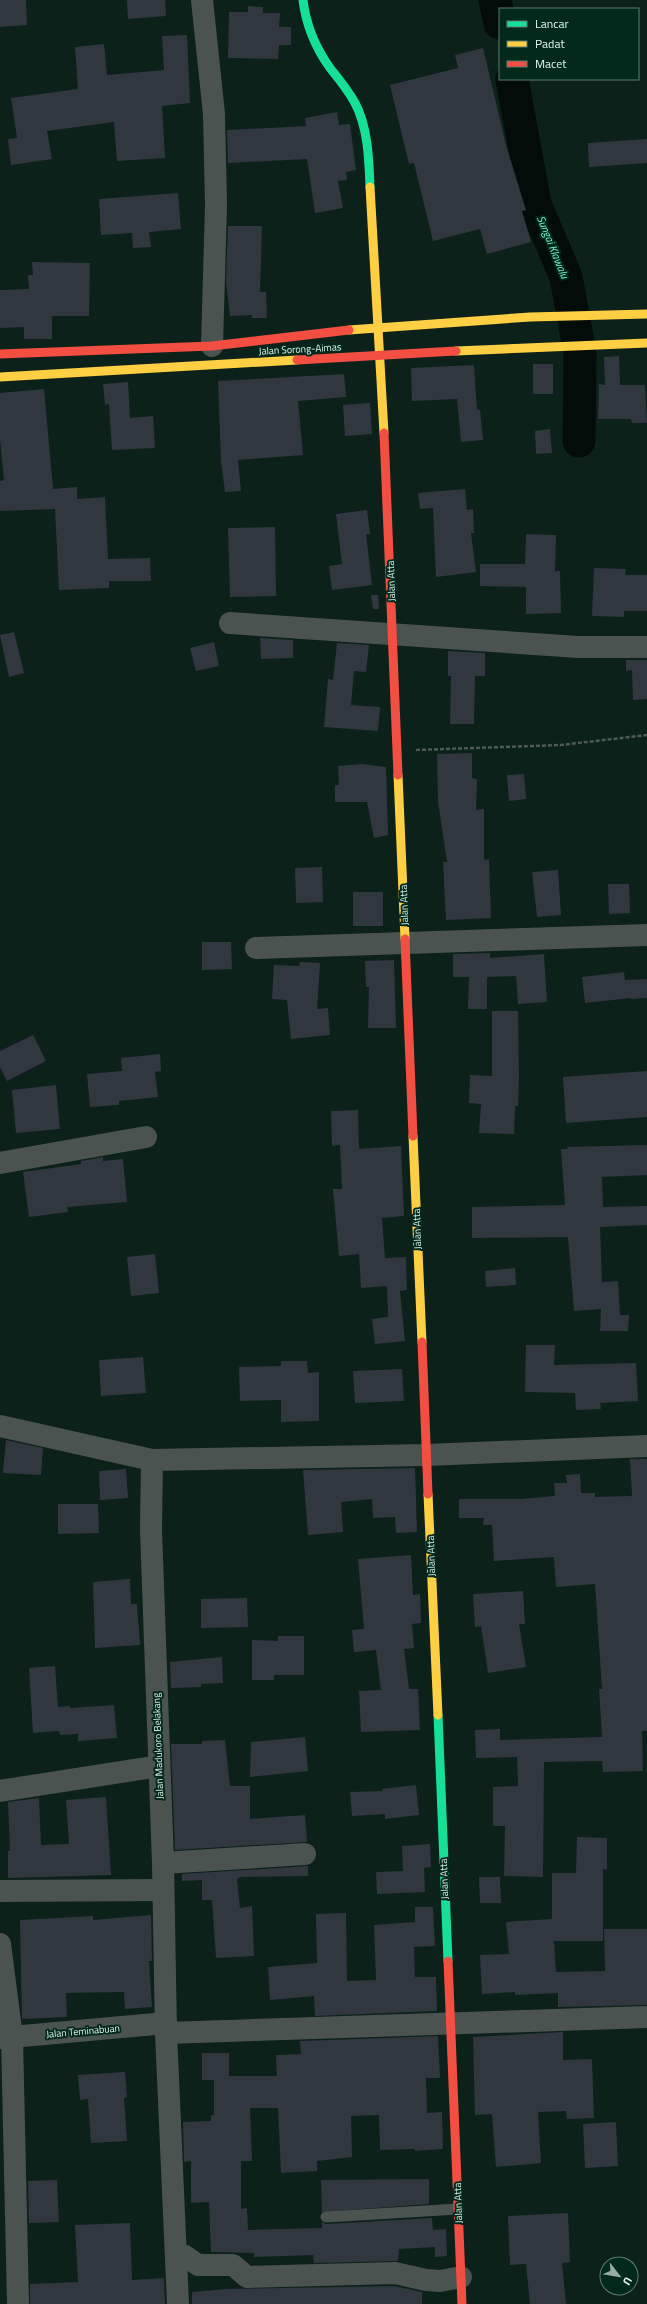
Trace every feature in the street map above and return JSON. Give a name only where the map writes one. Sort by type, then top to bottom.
[{"type":"main road","name":"Jalan Atta","points":[[303,0],[306,20],[313,39],[326,62],[350,92],[362,119],[368,154],[372,245],[381,355],[462,2304]]},
{"type":"main road","name":"Jalan Sorong-Aimas","points":[[0,354],[212,346],[379,327],[530,317],[647,314]]},
{"type":"main road","name":"Jalan Sorong-Aimas","points":[[0,377],[381,355],[647,343]]},
{"type":"street","points":[[202,0],[214,114],[216,205],[212,346]]},
{"type":"street","points":[[230,623],[393,633],[578,647],[647,646]]},
{"type":"street","points":[[256,948],[647,935]]},
{"type":"street","points":[[0,1163],[146,1137]]},
{"type":"street","points":[[0,1426],[152,1460],[427,1455],[647,1446]]},
{"type":"street","name":"Jalan Madukoro Belakang","points":[[152,1460],[151,1530],[158,1766],[163,1863],[166,2028],[178,2304]]},
{"type":"street","points":[[0,1791],[158,1766]]},
{"type":"street","points":[[163,1863],[305,1854]]},
{"type":"street","points":[[0,1891],[163,1890]]},
{"type":"street","points":[[0,1944],[6,2037],[18,2304]]},
{"type":"street","name":"Jalan Teminabuan","points":[[6,2037],[166,2028],[348,2028],[450,2022],[647,2017]]},
{"type":"street","points":[[176,2253],[185,2256],[198,2265],[233,2265],[243,2275],[249,2277],[395,2273],[433,2280],[461,2277]]},
{"type":"lane","points":[[326,2217],[458,2209]]},
{"type":"path","points":[[398,750],[561,745],[647,735]]},
{"type":"building","points":[[0,0],[26,0],[27,25],[0,27]]},
{"type":"building","points":[[127,0],[165,0],[166,16],[128,19]]},
{"type":"building","points":[[248,6],[263,7],[263,13],[280,13],[279,27],[291,27],[291,45],[279,45],[278,59],[228,58],[229,12],[248,12]]},
{"type":"building","points":[[187,35],[190,103],[162,106],[165,158],[117,161],[114,122],[47,131],[52,159],[11,165],[8,139],[17,138],[11,98],[78,89],[75,47],[104,44],[107,75],[164,70],[162,36]]},
{"type":"building","points":[[483,48],[506,145],[526,210],[522,211],[531,242],[487,254],[480,229],[433,241],[414,163],[409,164],[390,85],[458,68],[455,55]]},
{"type":"building","points":[[337,112],[339,125],[350,124],[356,170],[346,172],[347,180],[338,181],[343,208],[315,213],[307,159],[228,163],[227,130],[306,126],[305,118]]},
{"type":"building","points":[[647,139],[647,163],[589,167],[588,143]]},
{"type":"building","points":[[178,193],[181,229],[149,232],[151,247],[133,248],[132,233],[101,235],[99,199]]},
{"type":"building","points":[[228,226],[262,226],[260,292],[266,292],[267,318],[252,318],[252,315],[230,316],[226,281]]},
{"type":"building","points":[[32,262],[90,263],[89,316],[52,316],[52,339],[24,339],[24,327],[0,328],[0,290],[29,289],[28,275],[33,275]]},
{"type":"building","points":[[619,356],[620,385],[645,385],[647,423],[632,423],[631,419],[598,419],[599,384],[605,385],[604,357]]},
{"type":"building","points":[[533,364],[553,364],[553,394],[533,394]]},
{"type":"building","points":[[474,365],[477,410],[480,410],[483,440],[461,442],[457,399],[412,401],[411,368]]},
{"type":"building","points":[[344,374],[346,397],[298,401],[303,455],[238,460],[241,491],[225,492],[221,461],[218,381]]},
{"type":"building","points":[[128,382],[130,418],[153,416],[155,448],[112,450],[109,404],[105,405],[103,384]]},
{"type":"building","points":[[44,389],[53,489],[77,487],[77,499],[105,497],[108,559],[150,558],[151,581],[109,581],[109,588],[59,590],[55,509],[0,511],[0,481],[4,480],[0,439],[0,393]]},
{"type":"building","points":[[370,403],[372,434],[345,436],[343,405]]},
{"type":"building","points":[[550,429],[552,453],[536,454],[535,431]]},
{"type":"building","points":[[465,489],[467,510],[473,509],[474,533],[471,533],[476,572],[436,577],[433,508],[420,509],[418,493]]},
{"type":"building","points":[[367,510],[370,534],[366,534],[372,585],[332,590],[329,566],[342,564],[336,514]]},
{"type":"building","points":[[275,527],[276,596],[230,597],[228,528]]},
{"type":"building","points":[[526,534],[556,535],[555,571],[560,571],[561,613],[526,614],[526,587],[480,586],[480,564],[525,564]]},
{"type":"building","points":[[594,568],[626,569],[625,575],[647,575],[647,611],[624,611],[624,617],[592,616]]},
{"type":"building","points":[[371,595],[378,595],[379,609],[373,609]]},
{"type":"building","points":[[14,632],[24,673],[9,677],[0,635]]},
{"type":"building","points":[[260,638],[293,640],[293,658],[261,659]]},
{"type":"building","points":[[214,642],[219,666],[196,671],[190,648]]},
{"type":"building","points":[[337,643],[369,645],[366,672],[354,671],[351,705],[380,707],[378,731],[324,727],[328,679],[333,680]]},
{"type":"building","points":[[448,651],[485,653],[485,676],[475,676],[474,724],[450,724],[451,676],[448,676]]},
{"type":"building","points":[[626,660],[647,660],[647,699],[633,700],[632,670],[626,671]]},
{"type":"building","points":[[472,753],[472,778],[477,779],[476,810],[484,809],[484,860],[489,859],[491,918],[446,920],[443,862],[447,862],[438,802],[437,754]]},
{"type":"building","points":[[362,764],[386,767],[388,835],[374,838],[367,802],[335,802],[335,785],[339,785],[338,766]]},
{"type":"building","points":[[524,774],[526,799],[509,801],[507,775]]},
{"type":"building","points":[[322,867],[323,902],[296,903],[295,868]]},
{"type":"building","points":[[558,870],[561,915],[537,917],[532,872]]},
{"type":"building","points":[[608,884],[629,884],[630,913],[609,914]]},
{"type":"building","points":[[353,892],[383,892],[383,926],[353,926]]},
{"type":"building","points":[[202,942],[231,942],[232,969],[202,970]]},
{"type":"building","points":[[490,953],[490,958],[544,954],[547,1002],[518,1004],[516,976],[487,977],[487,1009],[468,1009],[469,977],[453,977],[453,954]]},
{"type":"building","points":[[394,960],[396,1028],[368,1028],[369,987],[366,987],[365,961]]},
{"type":"building","points":[[300,962],[320,963],[317,1009],[328,1008],[330,1035],[291,1039],[287,1000],[272,999],[274,965],[299,966]]},
{"type":"building","points":[[624,972],[625,980],[647,979],[647,998],[631,998],[585,1003],[582,977]]},
{"type":"building","points":[[492,1011],[518,1011],[519,1077],[518,1106],[515,1106],[514,1134],[479,1133],[481,1104],[469,1103],[470,1075],[492,1076]]},
{"type":"building","points":[[33,1035],[46,1061],[7,1081],[0,1067],[0,1051]]},
{"type":"building","points":[[160,1054],[161,1071],[155,1072],[158,1097],[119,1101],[119,1105],[90,1107],[87,1074],[122,1071],[121,1058]]},
{"type":"building","points":[[647,1071],[647,1117],[566,1123],[563,1077]]},
{"type":"building","points":[[56,1085],[60,1129],[16,1133],[12,1090]]},
{"type":"building","points":[[358,1110],[359,1149],[401,1146],[404,1216],[382,1218],[385,1258],[406,1257],[407,1290],[400,1291],[405,1341],[375,1344],[372,1319],[388,1317],[387,1286],[361,1288],[359,1254],[339,1256],[333,1189],[342,1189],[340,1145],[332,1146],[331,1111]]},
{"type":"building","points":[[647,1145],[647,1175],[602,1177],[603,1207],[647,1206],[647,1225],[600,1227],[602,1282],[618,1281],[620,1315],[629,1315],[628,1331],[600,1331],[601,1309],[574,1311],[568,1237],[472,1238],[472,1207],[565,1205],[561,1149],[568,1149],[567,1147]]},
{"type":"building","points":[[103,1157],[103,1161],[123,1159],[127,1202],[67,1207],[68,1212],[29,1217],[23,1172],[81,1164],[81,1161]]},
{"type":"building","points":[[155,1254],[159,1293],[131,1296],[127,1257]]},
{"type":"building","points":[[515,1268],[516,1285],[486,1287],[485,1271]]},
{"type":"building","points":[[526,1345],[555,1345],[554,1365],[636,1363],[638,1401],[600,1403],[601,1409],[576,1410],[575,1393],[525,1392]]},
{"type":"building","points":[[143,1357],[146,1393],[101,1396],[99,1360]]},
{"type":"building","points":[[281,1361],[307,1361],[308,1373],[319,1372],[319,1421],[281,1422],[281,1400],[240,1401],[239,1367],[281,1366]]},
{"type":"building","points":[[402,1369],[404,1401],[355,1403],[353,1371]]},
{"type":"building","points":[[6,1440],[43,1448],[41,1475],[3,1473]]},
{"type":"building","points":[[630,1459],[647,1459],[647,1731],[642,1731],[643,1771],[603,1772],[602,1761],[544,1762],[543,1877],[504,1876],[505,1826],[493,1826],[493,1787],[518,1786],[517,1757],[476,1758],[475,1730],[500,1729],[500,1740],[602,1737],[599,1689],[602,1689],[595,1584],[556,1587],[554,1557],[494,1561],[492,1525],[483,1525],[484,1518],[459,1518],[459,1499],[521,1499],[555,1496],[554,1483],[567,1483],[566,1475],[580,1474],[581,1493],[595,1493],[595,1497],[632,1496]]},
{"type":"building","points":[[415,1468],[417,1532],[396,1533],[395,1517],[373,1518],[372,1499],[341,1502],[343,1532],[308,1535],[303,1470]]},
{"type":"building","points":[[126,1469],[128,1498],[100,1500],[99,1471]]},
{"type":"building","points":[[58,1504],[98,1504],[99,1533],[58,1534]]},
{"type":"building","points":[[411,1555],[413,1595],[420,1594],[421,1623],[412,1624],[414,1648],[404,1649],[409,1689],[418,1689],[420,1730],[361,1732],[359,1691],[381,1690],[376,1650],[354,1652],[352,1630],[364,1629],[358,1559]]},
{"type":"building","points":[[130,1579],[131,1604],[137,1604],[140,1645],[95,1648],[93,1582]]},
{"type":"building","points":[[523,1591],[525,1624],[519,1624],[526,1667],[488,1673],[481,1626],[475,1627],[473,1594]]},
{"type":"building","points":[[247,1598],[248,1627],[201,1628],[201,1599]]},
{"type":"building","points":[[278,1636],[304,1636],[304,1675],[274,1675],[274,1680],[252,1680],[252,1640],[278,1641]]},
{"type":"building","points":[[222,1657],[223,1683],[201,1684],[201,1687],[171,1688],[170,1662]]},
{"type":"building","points":[[55,1666],[58,1707],[70,1706],[70,1708],[114,1705],[117,1738],[78,1741],[78,1734],[60,1735],[59,1731],[33,1733],[29,1668]]},
{"type":"building","points":[[305,1737],[308,1771],[250,1777],[251,1742]]},
{"type":"building","points":[[225,1740],[230,1786],[250,1786],[250,1819],[305,1815],[307,1842],[175,1850],[171,1744],[202,1744],[202,1741]]},
{"type":"building","points":[[416,1785],[419,1815],[385,1819],[385,1814],[352,1816],[350,1792],[383,1791],[382,1789]]},
{"type":"building","points":[[106,1797],[111,1875],[8,1878],[8,1851],[10,1851],[8,1802],[39,1798],[41,1845],[69,1844],[66,1800]]},
{"type":"building","points":[[577,1837],[607,1838],[607,1870],[603,1869],[603,1941],[554,1941],[556,1972],[605,1971],[604,1929],[647,1929],[647,2005],[558,2007],[558,1993],[515,1995],[515,1992],[482,1994],[480,1955],[509,1954],[506,1922],[552,1919],[552,1873],[576,1873]]},
{"type":"building","points":[[430,1844],[431,1867],[424,1868],[425,1892],[377,1894],[376,1872],[403,1871],[402,1846]]},
{"type":"building","points":[[308,1866],[308,1876],[240,1877],[237,1879],[240,1908],[252,1906],[254,1956],[216,1958],[212,1900],[202,1900],[202,1880],[182,1881],[182,1874]]},
{"type":"building","points":[[479,1877],[500,1877],[501,1903],[480,1903]]},
{"type":"building","points":[[415,1907],[433,1907],[435,1946],[414,1947],[415,1977],[436,1977],[437,2011],[315,2016],[314,1996],[270,2000],[268,1967],[317,1963],[316,1914],[346,1913],[347,1981],[376,1980],[374,1925],[415,1922]]},
{"type":"building","points":[[151,1915],[152,1961],[149,1961],[152,2007],[125,2009],[124,1992],[66,1993],[67,2017],[22,2019],[20,1920],[93,1916],[93,1920]]},
{"type":"building","points":[[563,2032],[563,2060],[592,2059],[594,2118],[567,2119],[566,2111],[538,2112],[541,2163],[496,2167],[492,2114],[475,2115],[473,2037]]},
{"type":"building","points":[[438,2036],[440,2078],[426,2078],[427,2113],[442,2112],[443,2149],[415,2151],[415,2149],[380,2150],[379,2115],[351,2116],[352,2157],[317,2161],[317,2171],[281,2173],[278,2108],[250,2108],[252,2161],[241,2161],[241,2209],[247,2208],[248,2230],[322,2228],[322,2222],[326,2224],[432,2218],[433,2230],[446,2229],[447,2256],[435,2257],[435,2247],[399,2249],[398,2261],[314,2263],[313,2255],[254,2257],[254,2253],[211,2252],[209,2202],[191,2203],[191,2161],[184,2162],[183,2122],[211,2121],[211,2115],[214,2115],[214,2080],[202,2080],[202,2053],[229,2053],[229,2076],[277,2076],[276,2055],[301,2054],[300,2041]]},
{"type":"building","points":[[125,2072],[127,2097],[124,2098],[127,2141],[91,2143],[88,2099],[80,2100],[78,2075]]},
{"type":"building","points":[[616,2122],[618,2166],[585,2168],[583,2124]]},
{"type":"building","points":[[429,2179],[429,2204],[322,2212],[321,2180]]},
{"type":"building","points":[[57,2180],[59,2222],[29,2223],[28,2181]]},
{"type":"building","points":[[568,2213],[570,2262],[562,2263],[566,2304],[530,2304],[526,2264],[510,2265],[508,2216]]},
{"type":"building","points":[[130,2223],[132,2280],[164,2278],[165,2304],[30,2304],[30,2284],[78,2282],[75,2225]]},
{"type":"building","points":[[394,2286],[422,2292],[422,2304],[192,2304],[192,2292],[226,2289]]},
{"type":"waterway","name":"Sungai Klawalu","points":[[495,0],[499,18]]},
{"type":"waterway","name":"Sungai Klawalu","points":[[512,80],[535,204],[566,277],[580,353],[579,441]]},
{"type":"traffic: fast","points":[[303,0],[306,18],[316,44],[330,68],[355,103],[363,122],[367,144],[370,187]]},
{"type":"traffic: fast","points":[[438,1715],[448,1961]]},
{"type":"traffic: slow","points":[[370,187],[384,433]]},
{"type":"traffic: slow","points":[[349,330],[530,317],[647,314]]},
{"type":"traffic: slow","points":[[456,351],[647,343]]},
{"type":"traffic: slow","points":[[0,377],[297,360]]},
{"type":"traffic: slow","points":[[398,775],[405,939]]},
{"type":"traffic: slow","points":[[413,1136],[422,1342]]},
{"type":"traffic: slow","points":[[428,1494],[438,1715]]},
{"type":"traffic: jam","points":[[0,354],[212,346],[349,330]]},
{"type":"traffic: jam","points":[[297,360],[456,351]]},
{"type":"traffic: jam","points":[[384,433],[398,775]]},
{"type":"traffic: jam","points":[[405,939],[413,1136]]},
{"type":"traffic: jam","points":[[422,1342],[428,1494]]},
{"type":"traffic: jam","points":[[448,1961],[462,2304]]}]
